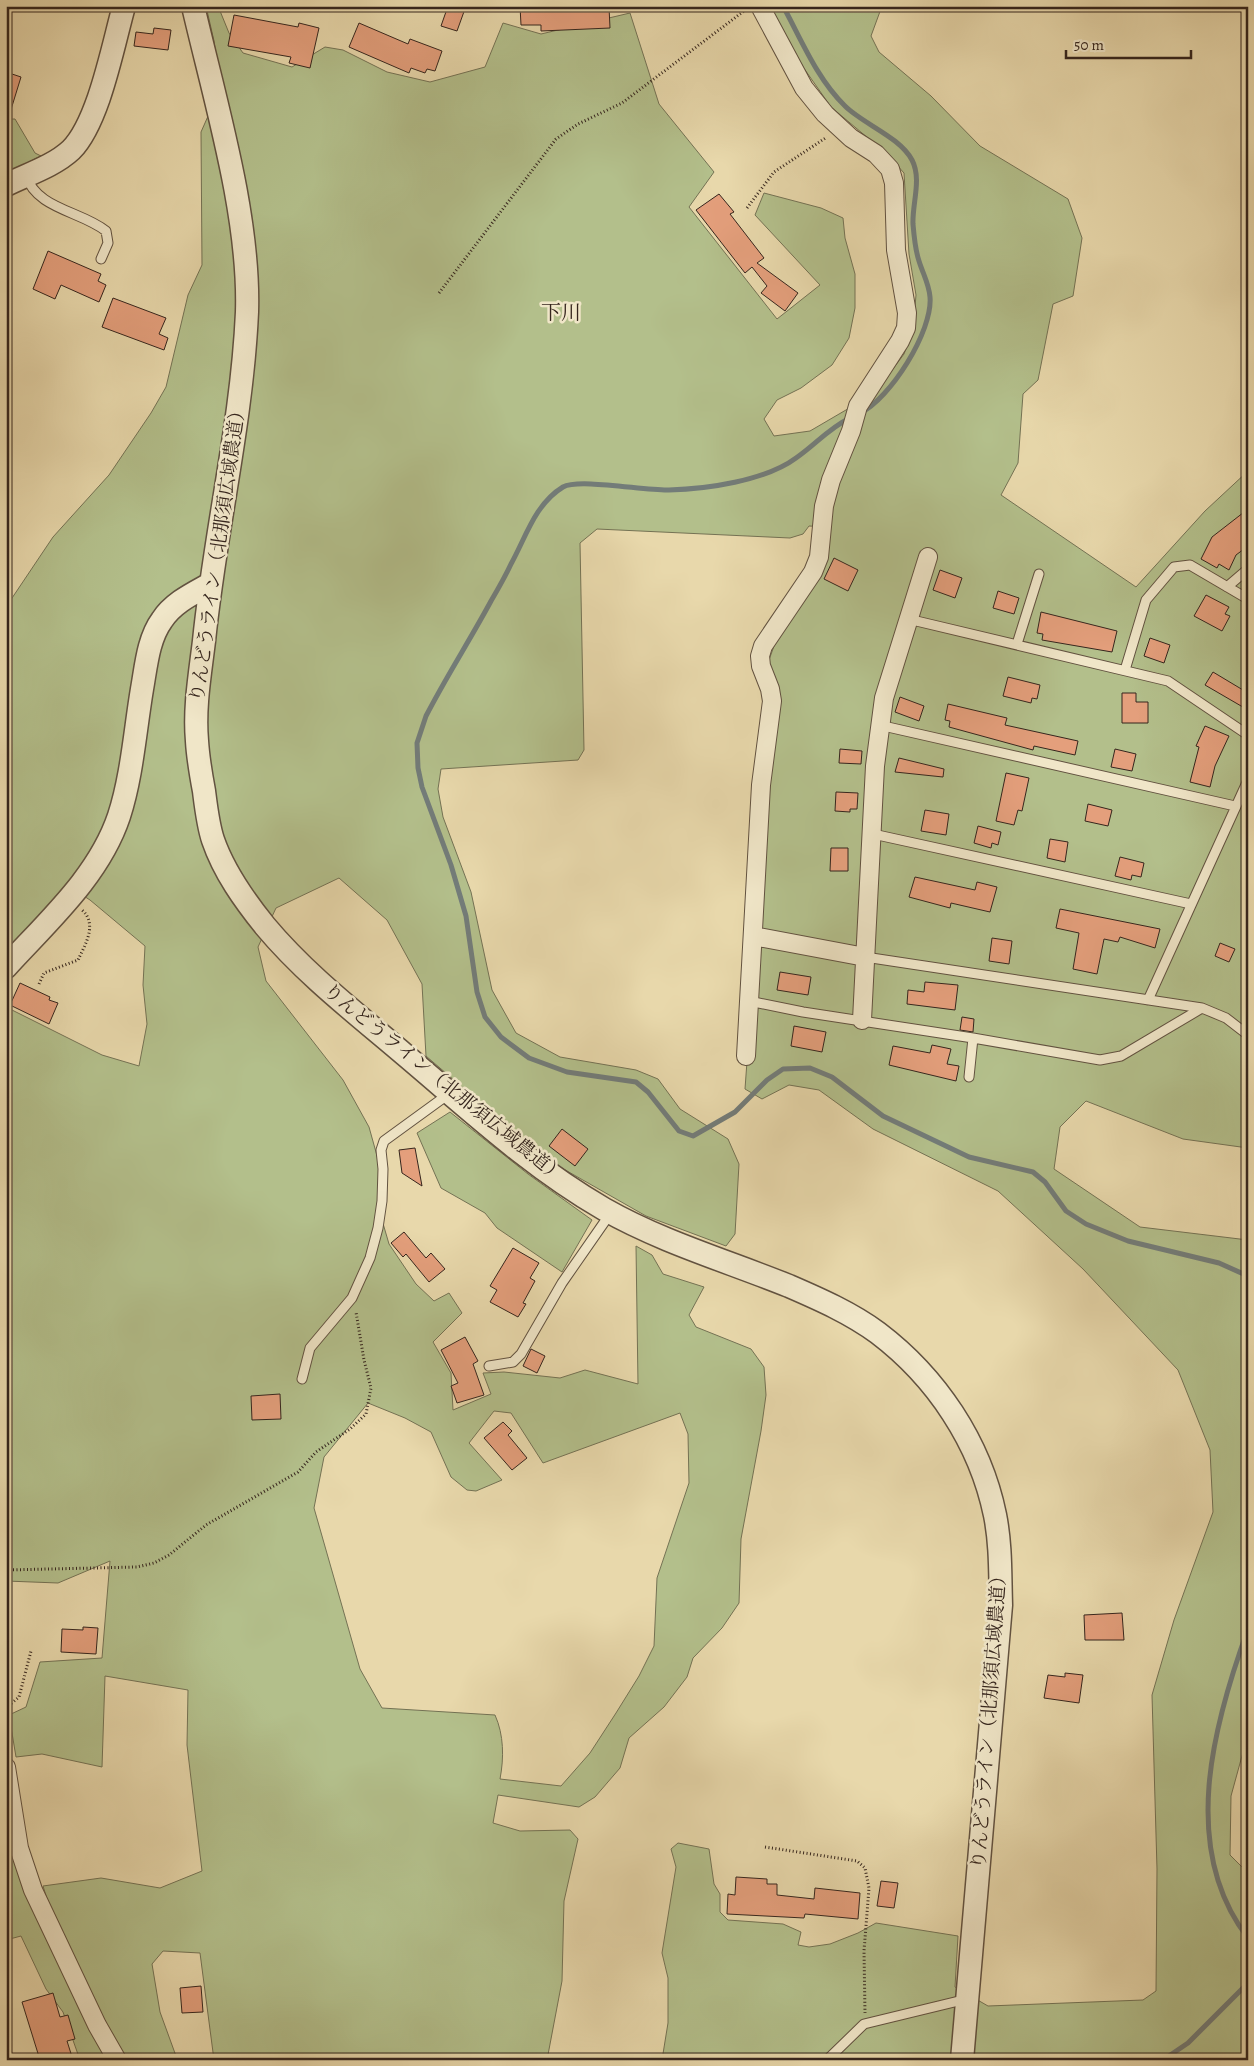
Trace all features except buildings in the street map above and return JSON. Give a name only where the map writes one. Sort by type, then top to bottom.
[{"type":"street","points":[[16,180],[70,150],[86,128],[96,104],[124,6]]},
{"type":"street","name":"りんどうライン（北那須広域農道）","points":[[193,6],[230,170],[243,238],[247,309],[240,385],[210,584],[197,711],[196,740],[213,840],[228,874],[264,925],[304,968],[450,1093],[544,1170],[611,1212],[665,1240],[785,1285],[832,1306],[875,1331],[914,1364],[941,1395],[965,1434],[980,1469],[994,1510],[1000,1550],[1001,1605],[962,2060]]},
{"type":"street","points":[[746,1056],[761,785],[772,701],[760,656],[763,646],[813,572],[819,557],[827,492],[851,431],[858,406],[900,341],[906,328],[907,313],[896,250],[894,183],[890,169],[876,154],[851,138],[825,114],[804,88],[760,6]]},
{"type":"street","points":[[862,1020],[875,766],[880,725],[884,698],[928,557]]},
{"type":"street","points":[[6,967],[70,898],[100,858],[119,817],[128,780],[148,654],[161,621],[179,601],[210,584]]},
{"type":"street","points":[[753,936],[864,957]]},
{"type":"street","points":[[6,1767],[18,1848],[33,1890],[97,2025],[117,2060]]},
{"type":"lane","points":[[16,180],[30,188],[40,198],[97,224],[106,231],[108,244],[101,259]]},
{"type":"lane","points":[[1124,670],[1146,600],[1174,567],[1190,565],[1248,599]]},
{"type":"lane","points":[[1227,587],[1248,569]]},
{"type":"lane","points":[[1017,644],[1038,574]]},
{"type":"lane","points":[[908,619],[1168,681],[1248,735]]},
{"type":"lane","points":[[880,725],[1236,806]]},
{"type":"lane","points":[[1148,1000],[1248,780]]},
{"type":"lane","points":[[873,834],[1191,904]]},
{"type":"lane","points":[[864,957],[1202,1008],[1226,1018],[1248,1035]]},
{"type":"lane","points":[[749,1001],[803,1012],[862,1020],[1100,1060],[1121,1056],[1202,1008]]},
{"type":"lane","points":[[969,1077],[973,1038]]},
{"type":"lane","points":[[302,1379],[310,1348],[352,1298],[370,1258],[378,1228],[383,1169],[381,1150],[384,1141],[450,1093]]},
{"type":"lane","points":[[489,1366],[513,1362],[521,1354],[562,1284],[611,1212]]},
{"type":"lane","points":[[826,2060],[864,2024],[967,1999]]},
{"type":"path","points":[[439,293],[556,140],[578,124],[622,103],[750,6]]},
{"type":"path","points":[[747,208],[774,172],[840,128]]},
{"type":"path","points":[[39,984],[44,973],[78,960],[87,940],[90,925],[88,915],[70,898]]},
{"type":"path","points":[[6,1570],[137,1567],[154,1563],[169,1556],[206,1525],[298,1472],[316,1452],[350,1429],[366,1414],[371,1388],[359,1334],[356,1289]]},
{"type":"path","points":[[6,1708],[19,1697],[31,1651]]},
{"type":"path","points":[[765,1847],[857,1861],[865,1868],[868,1888],[864,1951],[866,2000],[864,2024]]},
{"type":"green space","points":[[206,6],[218,6],[229,33],[243,53],[292,67],[325,47],[343,50],[387,72],[430,82],[485,67],[503,23],[541,34],[630,13],[659,104],[714,172],[689,207],[777,319],[820,285],[755,215],[764,193],[821,208],[843,218],[845,238],[855,274],[855,308],[849,338],[832,365],[801,388],[777,400],[764,419],[774,436],[810,431],[875,393],[904,354],[913,330],[916,295],[909,254],[904,173],[887,154],[831,107],[803,67],[770,6],[882,6],[871,36],[879,52],[931,96],[980,146],[1068,199],[1082,238],[1073,296],[1053,304],[1038,380],[1023,394],[1018,463],[1001,495],[1136,587],[1205,511],[1248,471],[1248,1148],[1183,1139],[1086,1101],[1060,1127],[1054,1169],[1140,1227],[1248,1240],[1248,1734],[1231,1796],[1230,1855],[1248,1873],[1248,2060],[662,2060],[668,2023],[668,1978],[662,1953],[676,1867],[671,1849],[678,1843],[709,1849],[714,1884],[720,1894],[720,1912],[728,1920],[783,1924],[801,1932],[798,1945],[809,1947],[830,1944],[858,1933],[876,1923],[958,1936],[955,1987],[988,2006],[1143,2000],[1156,1991],[1157,1869],[1152,1695],[1174,1620],[1213,1512],[1210,1450],[1178,1370],[1083,1269],[998,1191],[873,1129],[819,1090],[789,1085],[762,1099],[745,1089],[774,688],[769,660],[774,646],[823,566],[829,527],[809,526],[803,534],[790,538],[597,529],[580,543],[584,750],[578,760],[441,769],[438,789],[443,817],[471,892],[492,990],[516,1033],[560,1057],[636,1070],[658,1079],[680,1109],[728,1139],[739,1164],[735,1234],[726,1246],[646,1216],[546,1159],[426,1056],[422,984],[387,920],[339,878],[276,908],[258,947],[266,981],[343,1080],[369,1127],[384,1181],[382,1220],[389,1244],[416,1284],[434,1301],[449,1293],[462,1313],[433,1342],[451,1373],[453,1410],[491,1394],[483,1373],[504,1372],[560,1378],[585,1370],[638,1384],[636,1246],[652,1255],[663,1274],[704,1287],[689,1315],[696,1327],[751,1349],[764,1367],[766,1395],[741,1539],[739,1603],[722,1628],[693,1658],[687,1677],[664,1707],[629,1738],[620,1768],[595,1797],[579,1807],[498,1795],[493,1823],[520,1831],[570,1830],[578,1839],[564,1901],[562,1981],[547,2060],[214,2060],[200,1953],[163,1951],[152,1964],[160,2012],[176,2056],[172,2060],[126,2060],[79,1975],[50,1909],[43,1886],[101,1878],[160,1888],[202,1871],[187,1745],[188,1690],[105,1676],[102,1767],[42,1754],[16,1757],[9,1715],[26,1707],[40,1662],[102,1658],[110,1561],[58,1583],[6,1581],[6,1007],[102,1055],[139,1066],[147,1024],[143,985],[145,946],[90,900],[67,885],[23,936],[6,947],[6,607],[53,537],[109,475],[151,413],[166,387],[188,295],[202,265],[201,132],[220,89],[214,41]],"holes":[[[368,1403],[405,1418],[431,1432],[451,1477],[467,1490],[476,1491],[502,1480],[469,1443],[494,1411],[511,1413],[543,1463],[680,1413],[688,1434],[689,1483],[657,1578],[654,1646],[639,1676],[590,1753],[561,1786],[500,1779],[502,1747],[500,1730],[495,1715],[382,1708],[360,1669],[314,1508],[324,1457]]]},
{"type":"green space","points":[[6,119],[15,119],[35,153],[41,156],[6,173]]},
{"type":"green space","points":[[450,1112],[528,1174],[592,1220],[562,1272],[497,1228],[485,1213],[441,1188],[417,1133]]},
{"type":"green space","points":[[6,1809],[108,2060],[80,2060],[63,2012],[46,1989],[21,1936],[6,1940]]},
{"type":"waterway","points":[[783,6],[810,58],[835,95],[853,113],[899,144],[912,160],[915,167],[916,183],[913,224],[918,256],[930,297],[929,311],[925,328],[917,345],[896,379],[884,394],[860,413]]},
{"type":"waterway","points":[[850,418],[783,466],[752,478],[717,486],[669,490],[598,484],[571,485],[563,487],[553,494],[538,512],[501,583],[426,716],[417,743],[418,768],[422,787],[451,865],[466,916],[477,992],[485,1017],[501,1037],[529,1058],[567,1072],[636,1082],[648,1092],[679,1131],[693,1136],[735,1112],[767,1080],[783,1069],[810,1068],[832,1077],[883,1116],[969,1157],[1033,1172],[1045,1182],[1066,1211],[1086,1224],[1128,1241],[1219,1263],[1248,1276]]},
{"type":"waterway","points":[[1248,1629],[1235,1666],[1214,1745],[1209,1786],[1208,1826],[1214,1866],[1227,1903],[1248,1938]]},
{"type":"waterway","points":[[1163,2060],[1188,2043],[1248,1983]]},
{"type":"district","name":"下川","points":[[561,312]]}]
